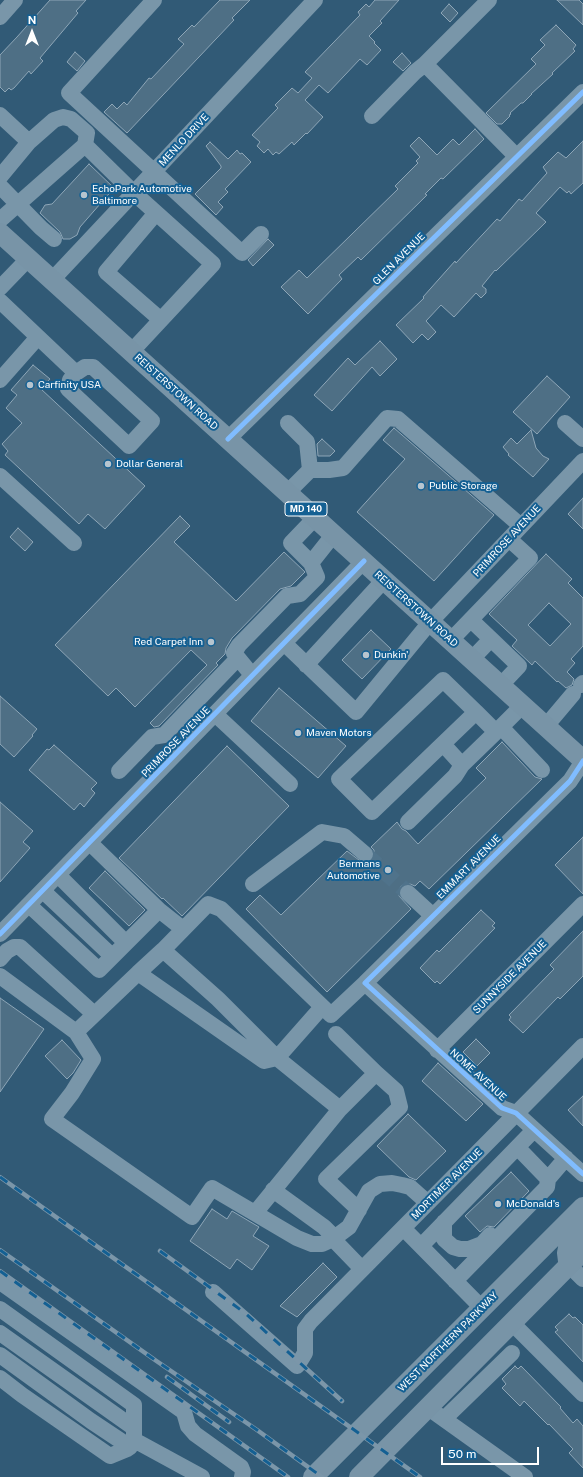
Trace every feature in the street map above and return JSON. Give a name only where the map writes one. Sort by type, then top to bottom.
[{"type":"main road","name":"REISTERSTOWN ROAD","points":[[0,233],[431,621],[583,761]]},
{"type":"main road","name":"WEST NORTHERN PARKWAY","points":[[313,1477],[583,1207]]},
{"type":"main road","points":[[569,1265],[567,1259],[568,1248],[583,1232]]},
{"type":"main road","points":[[359,1477],[583,1251]]},
{"type":"street","points":[[0,17],[15,0]]},
{"type":"street","points":[[154,0],[69,93],[242,253],[261,234]]},
{"type":"street","name":"MENLO DRIVE","points":[[52,280],[315,0]]},
{"type":"street","points":[[372,116],[489,0]]},
{"type":"street","points":[[425,64],[516,156]]},
{"type":"street","name":"GLEN AVENUE","points":[[228,439],[583,92]]},
{"type":"street","points":[[0,115],[29,142]]},
{"type":"street","points":[[0,177],[29,142],[54,120],[63,117],[71,119],[87,133],[86,145],[0,220]]},
{"type":"street","points":[[86,145],[134,193],[213,264],[132,352]]},
{"type":"street","points":[[0,186],[41,228],[54,239]]},
{"type":"street","points":[[156,213],[106,272],[161,320]]},
{"type":"street","points":[[0,288],[28,258]]},
{"type":"street","points":[[0,301],[76,374]]},
{"type":"street","points":[[0,380],[38,337]]},
{"type":"street","points":[[85,367],[93,367],[152,421],[129,446],[68,389],[70,380],[76,374],[85,367]]},
{"type":"street","points":[[288,493],[310,470],[343,468],[387,418],[398,419],[521,526]]},
{"type":"street","points":[[288,423],[307,442],[310,470]]},
{"type":"street","points":[[565,423],[583,439]]},
{"type":"street","name":"PRIMROSE AVENUE","points":[[306,665],[356,712],[431,621],[583,461]]},
{"type":"street","points":[[0,476],[74,544]]},
{"type":"street","points":[[252,675],[234,653],[287,596],[300,594],[317,577],[311,563],[291,543],[315,518]]},
{"type":"street","points":[[311,563],[334,534]]},
{"type":"street","points":[[451,640],[530,558],[509,539]]},
{"type":"street","name":"PRIMROSE AVENUE","points":[[0,934],[364,561]]},
{"type":"street","points":[[284,643],[306,665],[384,580]]},
{"type":"street","points":[[471,620],[519,666],[501,685]]},
{"type":"street","points":[[472,659],[491,639]]},
{"type":"street","points":[[119,771],[152,737],[164,735],[238,658]]},
{"type":"street","points":[[476,712],[372,812],[339,779],[443,680],[476,712],[542,770]]},
{"type":"street","points":[[546,726],[579,687]]},
{"type":"street","points":[[408,822],[455,776],[462,765],[523,705]]},
{"type":"street","points":[[215,714],[290,784]]},
{"type":"street","points":[[443,744],[462,765]]},
{"type":"street","name":"EMMART AVENUE","points":[[322,1006],[331,1015],[570,781],[583,761]]},
{"type":"street","points":[[253,884],[322,832],[344,836],[364,854]]},
{"type":"street","points":[[90,843],[159,910],[183,929]]},
{"type":"street","points":[[58,876],[126,943]]},
{"type":"street","points":[[43,891],[112,956]]},
{"type":"street","points":[[408,893],[433,916]]},
{"type":"street","points":[[76,1032],[94,1014],[138,973],[163,950],[208,904],[220,909],[322,1006],[277,1058],[264,1061],[138,973]]},
{"type":"street","name":"SUNNYSIDE AVENUE","points":[[437,1050],[583,904]]},
{"type":"street","points":[[29,905],[99,970],[159,910]]},
{"type":"street","points":[[0,959],[7,951],[14,947],[20,947],[94,1014]]},
{"type":"street","points":[[163,950],[218,999],[277,1058],[340,1109]]},
{"type":"street","points":[[0,976],[76,1032],[93,1059],[72,1092],[52,1119],[192,1217],[212,1188],[297,1238],[312,1244],[322,1244],[333,1239],[349,1227],[359,1210],[362,1200],[369,1191],[380,1184],[392,1183],[410,1187],[428,1203]]},
{"type":"street","name":"NOME AVENUE","points":[[365,983],[502,1108],[516,1113],[583,1174]]},
{"type":"street","points":[[336,1034],[396,1091],[400,1107],[326,1179],[359,1210]]},
{"type":"street","name":"MORTIMER AVENUE","points":[[213,1292],[297,1366],[305,1353],[305,1329],[311,1321],[583,1046]]},
{"type":"street","points":[[255,1213],[340,1109],[376,1073]]},
{"type":"street","points":[[421,1246],[534,1130]]},
{"type":"street","points":[[518,1148],[548,1179]]},
{"type":"street","points":[[455,1281],[547,1187],[548,1179],[566,1158]]},
{"type":"street","points":[[273,1190],[324,1227],[331,1234],[333,1239],[362,1269]]},
{"type":"street","points":[[444,1222],[444,1239],[453,1247],[469,1249],[482,1244],[526,1199],[535,1200]]},
{"type":"street","points":[[403,1228],[482,1308]]},
{"type":"street","points":[[569,1265],[583,1279]]},
{"type":"street","points":[[0,1282],[184,1412],[188,1426],[195,1434],[241,1467],[243,1472],[242,1477]]},
{"type":"street","points":[[0,1309],[134,1405],[133,1438],[122,1452],[110,1456],[0,1378]]},
{"type":"street","points":[[512,1323],[583,1394]]},
{"type":"street","points":[[0,1333],[133,1438]]},
{"type":"street","points":[[444,1419],[512,1353]]},
{"type":"street","points":[[0,1355],[91,1421],[133,1438],[202,1477]]},
{"type":"street","points":[[427,1407],[525,1477]]},
{"type":"building","points":[[50,0],[86,0],[76,11],[78,13],[40,58],[43,61],[31,74],[29,71],[14,88],[11,90],[9,88],[5,92],[0,87],[0,55]]},
{"type":"building","points":[[220,0],[250,0],[232,18],[234,20],[127,133],[104,112],[112,104],[117,109],[124,102],[127,105],[149,78],[151,79],[184,44],[178,39],[192,25],[194,27]]},
{"type":"building","points":[[375,0],[399,0],[380,21],[382,23],[369,36],[381,50],[367,65],[360,59],[328,93],[319,85],[305,100],[323,117],[294,145],[292,142],[279,154],[276,152],[273,155],[268,149],[264,153],[257,146],[260,142],[252,135],[278,108],[275,105],[292,88],[298,93],[312,78],[305,72],[360,15],[358,12],[366,4],[369,7]]},
{"type":"building","points":[[557,0],[579,0],[583,4],[583,25]]},
{"type":"building","points":[[449,4],[458,13],[450,22],[441,13]]},
{"type":"building","points":[[556,25],[576,45],[573,49],[575,51],[523,103],[521,103],[510,113],[510,116],[502,124],[497,124],[486,113],[536,64],[531,59],[545,45],[540,40]]},
{"type":"building","points":[[75,52],[85,61],[77,71],[67,62]]},
{"type":"building","points":[[402,53],[411,63],[403,71],[393,62]]},
{"type":"building","points":[[475,129],[484,139],[443,179],[441,178],[425,194],[427,195],[361,260],[358,257],[339,275],[342,279],[308,314],[281,287],[299,270],[307,278],[398,189],[395,186],[418,163],[416,161],[420,157],[410,146],[419,137],[437,155],[453,139],[459,145]]},
{"type":"building","points":[[583,141],[583,183],[571,194],[569,191],[567,193],[560,187],[536,213],[546,222],[496,271],[495,270],[482,286],[486,289],[486,293],[481,298],[476,293],[454,317],[441,305],[426,321],[436,332],[428,340],[422,334],[413,343],[396,325],[424,298],[423,297],[455,261],[456,263],[497,219],[500,221],[519,199],[522,201],[547,173],[543,167],[558,152],[566,158]]},
{"type":"building","points":[[210,142],[228,159],[237,150],[251,162],[225,189],[228,192],[218,202],[223,207],[216,215],[195,194],[221,168],[206,146]]},
{"type":"building","name":"EchoPark Automotive Baltimore","points":[[89,164],[114,188],[80,227],[77,235],[70,239],[63,239],[60,232],[40,213],[45,205],[52,204]]},
{"type":"building","points":[[268,239],[274,245],[253,266],[248,260]]},
{"type":"building","points":[[380,341],[397,359],[380,376],[372,367],[332,411],[314,395],[348,358],[355,365]]},
{"type":"building","points":[[33,365],[50,379],[41,389],[145,486],[105,529],[88,514],[79,524],[5,455],[8,451],[2,444],[22,423],[6,408],[17,395],[11,390]]},
{"type":"building","points":[[547,376],[570,397],[537,434],[513,412]]},
{"type":"building","name":"Public Storage","points":[[394,428],[494,515],[434,581],[357,512],[405,459],[383,440]]},
{"type":"building","points":[[531,430],[536,448],[543,456],[549,459],[533,477],[508,455],[509,454],[503,447],[511,438],[517,444]]},
{"type":"building","points":[[322,439],[335,451],[330,456],[318,456],[317,444]]},
{"type":"building","points":[[583,498],[583,529],[568,514]]},
{"type":"building","points":[[180,516],[190,526],[174,542],[236,601],[284,552],[305,572],[291,586],[280,589],[232,638],[226,648],[225,654],[216,663],[218,665],[159,726],[154,727],[150,723],[207,665],[191,650],[135,707],[116,688],[108,696],[55,645]]},
{"type":"building","points":[[18,528],[33,542],[25,551],[10,537]]},
{"type":"building","points":[[546,554],[572,579],[568,583],[583,598],[583,646],[571,659],[575,663],[567,672],[574,679],[572,685],[566,688],[558,681],[557,682],[535,661],[532,665],[512,646],[517,640],[489,614]],"holes":[[[549,603],[571,624],[550,646],[528,625]]]},
{"type":"building","name":"Dunkin'","points":[[371,630],[391,649],[362,679],[342,660]]},
{"type":"building","name":"Maven Motors","points":[[279,688],[346,746],[318,778],[251,721]]},
{"type":"building","points":[[0,696],[37,729],[32,735],[33,736],[14,757],[0,744]]},
{"type":"building","name":"Bermans Automotive","points":[[502,742],[535,777],[542,779],[429,889],[420,881],[415,886],[405,884],[401,886],[399,896],[411,909],[327,992],[246,909],[260,895],[281,915],[347,851],[363,863],[368,863],[372,860],[374,850],[371,847],[397,822],[402,829],[406,831],[418,844],[486,778],[476,768]]},
{"type":"building","points":[[54,745],[97,783],[91,789],[95,793],[84,807],[80,803],[74,810],[29,770],[47,749],[49,750]]},
{"type":"building","points":[[227,746],[289,806],[182,916],[119,858]]},
{"type":"building","points":[[0,802],[33,831],[23,842],[30,848],[0,882]]},
{"type":"building","points":[[583,837],[583,894],[555,865]]},
{"type":"building","points":[[105,871],[145,910],[129,926],[89,888]]},
{"type":"building","points":[[481,910],[495,923],[492,926],[495,928],[440,984],[437,981],[435,983],[420,968],[437,950],[439,952]]},
{"type":"building","points":[[583,931],[583,976],[560,999],[558,997],[523,1033],[509,1020],[511,1017],[509,1015],[554,969],[550,965]]},
{"type":"building","points":[[0,998],[44,1029],[0,1092]]},
{"type":"building","points":[[476,1039],[490,1053],[477,1066],[463,1052]]},
{"type":"building","points":[[62,1040],[81,1060],[73,1073],[67,1079],[45,1056]]},
{"type":"building","points":[[438,1063],[483,1104],[466,1121],[422,1081]]},
{"type":"building","points":[[583,1096],[583,1126],[568,1110]]},
{"type":"building","points":[[408,1114],[446,1151],[416,1180],[409,1177],[377,1146]]},
{"type":"building","name":"McDonald's","points":[[511,1172],[529,1191],[494,1227],[487,1226],[480,1232],[465,1216]]},
{"type":"building","points":[[212,1209],[227,1219],[232,1211],[259,1227],[253,1236],[269,1246],[252,1270],[237,1259],[230,1269],[190,1241]]},
{"type":"building","points":[[323,1263],[337,1277],[297,1317],[280,1306]]},
{"type":"building","points":[[569,1314],[573,1318],[575,1317],[583,1325],[583,1362],[555,1332],[558,1330],[555,1327]]},
{"type":"building","points":[[515,1366],[518,1369],[521,1366],[561,1407],[560,1408],[573,1423],[577,1419],[583,1426],[583,1468],[569,1453],[573,1449],[549,1424],[548,1425],[524,1401],[520,1406],[502,1388],[506,1384],[502,1379]]},
{"type":"tunnel","points":[[365,854],[408,893]]},
{"type":"railway","points":[[0,1177],[420,1477]]},
{"type":"railway","points":[[0,1250],[322,1477]]},
{"type":"railway","points":[[160,1251],[245,1313],[342,1401]]},
{"type":"railway","points":[[0,1271],[288,1477]]},
{"type":"railway","points":[[167,1377],[229,1422]]},
{"type":"cycle path","points":[[228,439],[583,92]]},
{"type":"cycle path","points":[[0,934],[364,561]]},
{"type":"cycle path","points":[[583,761],[570,781],[365,983],[502,1108],[516,1113],[583,1174]]},
{"type":"place","name":"EchoPark Automotive Baltimore","points":[[84,195]]},
{"type":"place","name":"Carfinity USA","points":[[30,385]]},
{"type":"place","name":"Dollar General","points":[[108,464]]},
{"type":"place","name":"Public Storage","points":[[421,486]]},
{"type":"place","name":"Red Carpet Inn","points":[[211,642]]},
{"type":"place","name":"Dunkin'","points":[[366,655]]},
{"type":"place","name":"Maven Motors","points":[[298,733]]},
{"type":"place","name":"Bermans Automotive","points":[[388,870]]},
{"type":"place","name":"McDonald's","points":[[498,1204]]}]
